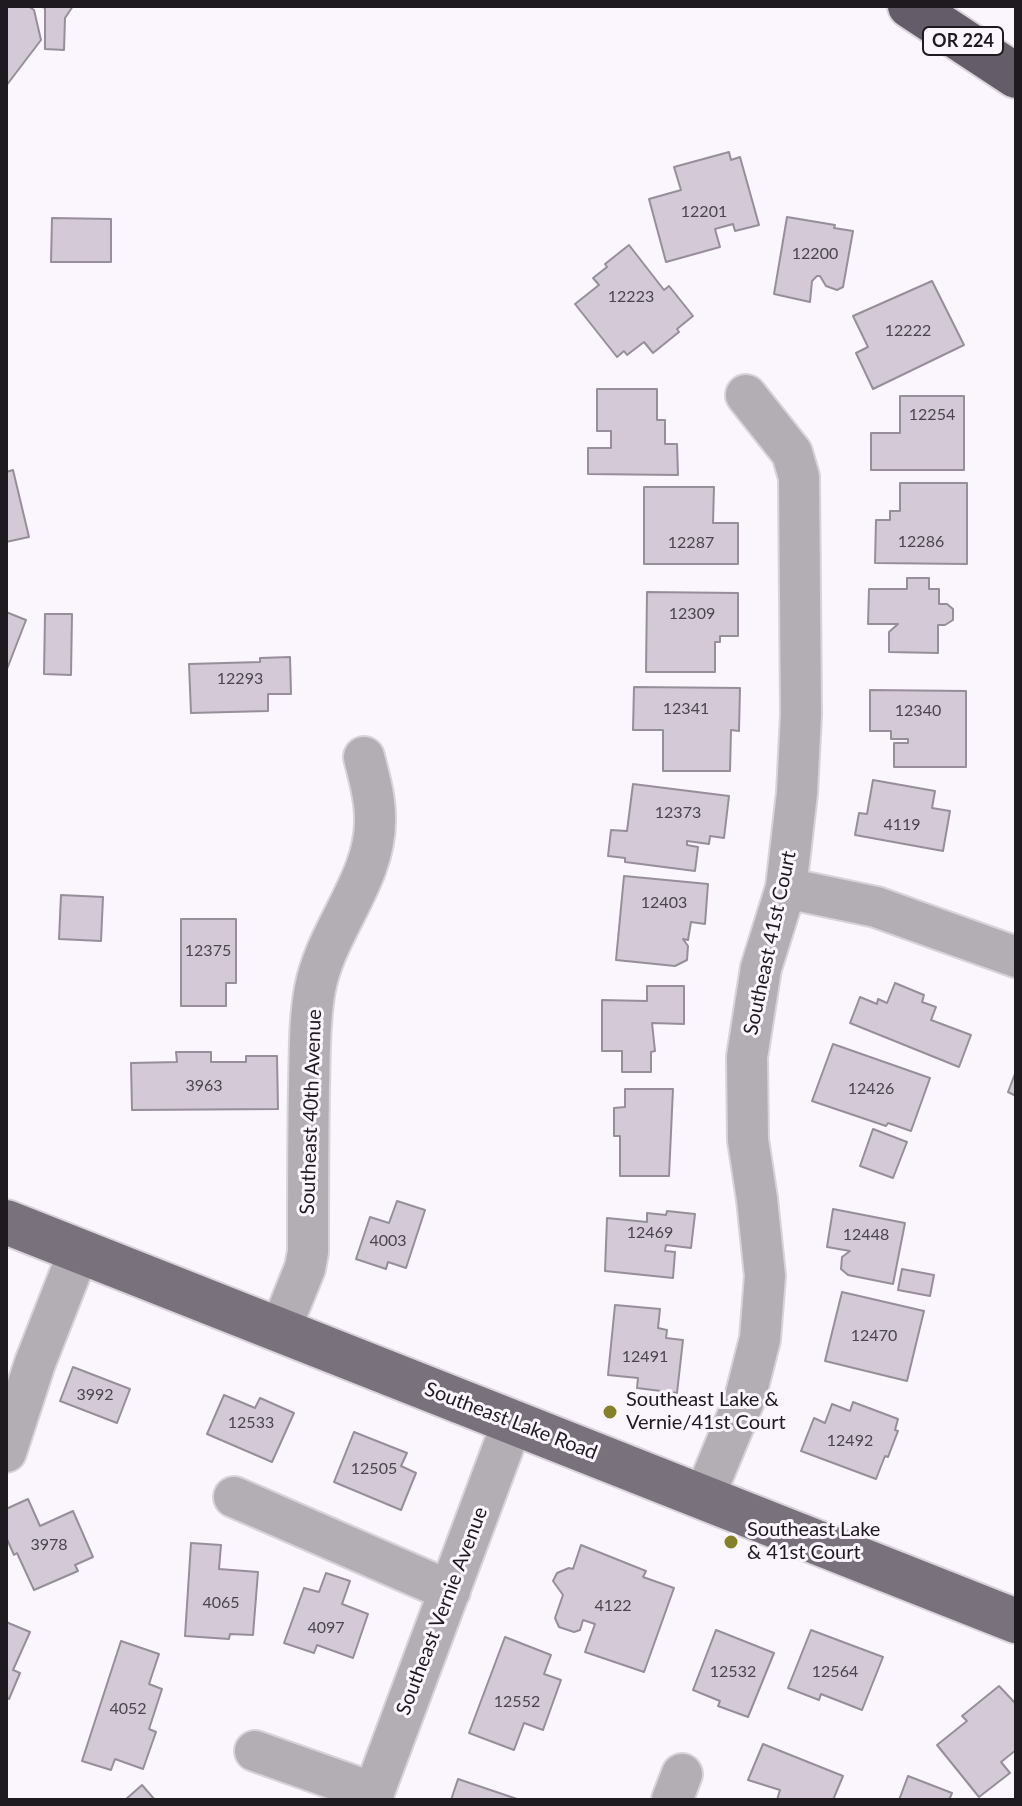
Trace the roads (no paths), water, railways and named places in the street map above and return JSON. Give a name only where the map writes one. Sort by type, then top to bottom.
[{"type":"highway","name":"OR 224","points":[[910,6],[1016,76]]},
{"type":"main road","name":"Southeast Lake Road","points":[[6,1222],[1016,1621]]},
{"type":"street","name":"Southeast 41st Court","points":[[704,1497],[745,1398],[760,1339],[765,1276],[748,1140],[747,1057],[761,968],[786,888],[797,793],[801,715],[799,477],[792,453],[746,395]]},
{"type":"street","name":"Southeast 40th Avenue","points":[[280,1330],[305,1268],[308,1252],[310,1047],[314,993],[320,962],[366,870],[376,820],[374,796],[364,757]]},
{"type":"street","points":[[786,888],[876,907],[1016,957]]},
{"type":"street","points":[[8,1460],[35,1363],[79,1251]]},
{"type":"street","name":"Southeast Vernie Avenue","points":[[372,1796],[513,1421]]},
{"type":"street","points":[[234,1497],[450,1591]]},
{"type":"street","points":[[255,1751],[372,1796]]},
{"type":"place","name":"Southeast Lake & Vernie/41st Court","points":[[610,1412]]},
{"type":"place","name":"Southeast Lake & 41st Court","points":[[731,1542]]}]
